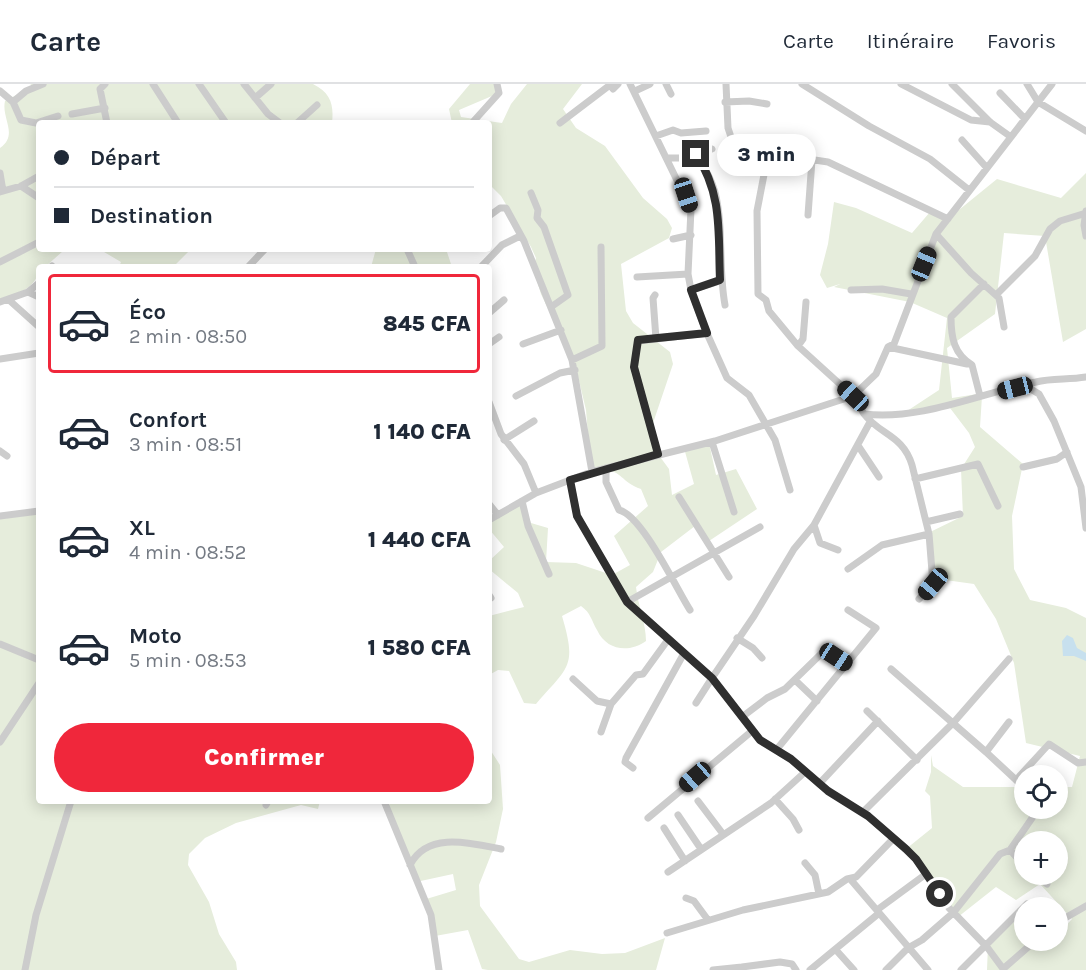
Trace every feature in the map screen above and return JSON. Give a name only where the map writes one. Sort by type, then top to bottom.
[{"type":"street","points":[[13,102],[26,91],[43,84]]},
{"type":"street","points":[[105,84],[100,87],[107,120]]},
{"type":"street","points":[[153,84],[176,120]]},
{"type":"street","points":[[199,84],[224,120]]},
{"type":"street","points":[[244,84],[268,114],[276,120]]},
{"type":"street","points":[[255,99],[271,84]]},
{"type":"street","points":[[475,120],[499,93],[497,84]]},
{"type":"street","points":[[560,123],[610,85],[613,89],[618,84]]},
{"type":"street","points":[[630,84],[691,209],[688,274],[691,290],[707,333],[727,378],[749,395],[775,440],[790,489]]},
{"type":"street","points":[[635,91],[650,84]]},
{"type":"street","points":[[666,84],[671,94]]},
{"type":"street","points":[[726,84],[725,102],[728,128],[735,149],[743,153],[828,162],[848,169],[948,219]]},
{"type":"street","points":[[802,84],[869,126],[930,159],[969,190]]},
{"type":"street","points":[[901,84],[971,120],[990,122]]},
{"type":"street","points":[[1027,84],[1038,102],[1086,131]]},
{"type":"street","points":[[492,518],[536,493],[592,472],[712,442],[853,396],[876,374],[888,347],[894,344],[936,234],[1052,84]]},
{"type":"street","points":[[958,86],[990,122],[1011,137]]},
{"type":"street","points":[[0,91],[13,102],[21,120],[36,123]]},
{"type":"street","points":[[1000,93],[1025,119]]},
{"type":"street","points":[[725,102],[749,101],[767,104]]},
{"type":"street","points":[[300,120],[317,105]]},
{"type":"street","points":[[72,114],[105,108]]},
{"type":"street","points":[[268,114],[268,120]]},
{"type":"street","points":[[45,120],[58,116]]},
{"type":"street","points":[[657,136],[673,130],[681,133],[706,131]]},
{"type":"street","points":[[962,140],[987,168]]},
{"type":"street","points":[[668,158],[712,149]]},
{"type":"street","points":[[696,154],[708,172],[715,193],[720,280],[725,305]]},
{"type":"street","points":[[768,154],[757,212],[759,294],[766,300],[769,311],[798,346],[853,396],[870,422],[902,444],[909,455],[926,522],[933,584],[919,599]]},
{"type":"street","points":[[808,215],[812,160]]},
{"type":"street","points":[[0,173],[2,191],[21,186],[36,178]]},
{"type":"street","points":[[21,186],[36,196]]},
{"type":"street","points":[[531,193],[538,210],[537,218],[544,227],[568,295],[551,307]]},
{"type":"street","points":[[492,214],[500,208],[506,208],[561,330],[575,370],[592,472]]},
{"type":"street","points":[[996,295],[1035,256],[1050,229],[1060,221],[1086,212],[1086,236]]},
{"type":"street","points":[[936,234],[996,295],[1001,302],[1004,327]]},
{"type":"street","points":[[673,239],[691,235]]},
{"type":"street","points":[[484,264],[502,245],[520,236]]},
{"type":"street","points":[[0,262],[36,244]]},
{"type":"street","points":[[572,360],[602,346],[602,247]]},
{"type":"street","points":[[251,264],[262,252]]},
{"type":"street","points":[[637,277],[688,274]]},
{"type":"street","points":[[691,290],[720,280]]},
{"type":"street","points":[[980,396],[972,365],[964,360],[953,345],[951,317],[984,284]]},
{"type":"street","points":[[0,302],[28,292],[36,286]]},
{"type":"street","points":[[851,290],[882,289],[912,294]]},
{"type":"street","points":[[28,292],[36,296]]},
{"type":"street","points":[[655,295],[653,298],[656,339]]},
{"type":"street","points":[[9,300],[36,324]]},
{"type":"street","points":[[492,310],[504,300]]},
{"type":"street","points":[[798,346],[803,339],[806,302]]},
{"type":"street","points":[[523,344],[548,337],[561,330]]},
{"type":"street","points":[[658,454],[634,367],[638,340],[707,333]]},
{"type":"street","points":[[492,342],[499,337]]},
{"type":"street","points":[[888,347],[972,365]]},
{"type":"street","points":[[0,359],[36,353]]},
{"type":"street","points":[[516,396],[560,373],[575,370]]},
{"type":"street","points":[[864,414],[879,415],[916,410],[1024,385],[1086,376]]},
{"type":"street","points":[[1039,394],[1050,380]]},
{"type":"street","points":[[1024,385],[1039,394],[1067,452],[1081,487],[1086,528]]},
{"type":"street","points":[[492,416],[504,440],[524,464],[536,493]]},
{"type":"street","points":[[504,440],[534,421]]},
{"type":"street","points":[[696,703],[737,638],[754,616],[794,549],[814,525],[859,447],[870,422]]},
{"type":"street","points":[[712,442],[734,512]]},
{"type":"street","points":[[859,447],[879,477]]},
{"type":"street","points":[[0,451],[7,456]]},
{"type":"street","points":[[1023,467],[1057,459],[1067,452]]},
{"type":"street","points":[[915,479],[978,464],[998,506]]},
{"type":"street","points":[[606,468],[606,482],[619,510],[626,512],[639,525],[690,610]]},
{"type":"street","points":[[570,480],[577,516],[627,602],[667,641],[712,678],[760,740],[777,749],[819,784],[862,812],[916,859],[954,913],[987,946],[1004,969],[1024,951]]},
{"type":"street","points":[[679,497],[729,578]]},
{"type":"street","points":[[522,501],[528,526],[549,574]]},
{"type":"street","points":[[492,508],[498,515]]},
{"type":"street","points":[[0,516],[36,511]]},
{"type":"street","points":[[926,522],[960,514]]},
{"type":"street","points":[[814,525],[820,543],[838,550]]},
{"type":"street","points":[[627,602],[760,527]]},
{"type":"street","points":[[848,569],[882,545],[928,534]]},
{"type":"street","points":[[777,749],[876,628],[848,610]]},
{"type":"street","points":[[737,638],[753,648],[762,658]]},
{"type":"street","points":[[601,732],[611,704],[636,675],[643,674],[667,641]]},
{"type":"street","points":[[0,644],[36,659]]},
{"type":"street","points":[[742,717],[795,680],[824,651],[848,664]]},
{"type":"street","points":[[633,768],[625,762],[626,758],[683,655]]},
{"type":"street","points":[[862,812],[954,722],[1009,659]]},
{"type":"street","points":[[891,669],[954,722],[1014,778]]},
{"type":"street","points":[[573,679],[597,700],[611,704]]},
{"type":"street","points":[[795,680],[818,701]]},
{"type":"street","points":[[0,742],[36,688]]},
{"type":"street","points":[[867,711],[917,760]]},
{"type":"street","points":[[819,784],[878,721]]},
{"type":"street","points":[[986,752],[1009,722]]},
{"type":"street","points":[[648,818],[752,731]]},
{"type":"street","points":[[1030,765],[1049,744],[1078,763],[1086,762]]},
{"type":"street","points":[[668,872],[775,799],[805,772]]},
{"type":"street","points":[[775,799],[793,819],[799,830]]},
{"type":"street","points":[[698,801],[723,834]]},
{"type":"street","points":[[25,970],[36,915],[70,804]]},
{"type":"street","points":[[385,804],[431,915],[439,970]]},
{"type":"street","points":[[678,815],[701,849]]},
{"type":"street","points":[[886,970],[908,948],[922,940],[954,913],[1000,854],[1010,850],[1031,819]]},
{"type":"street","points":[[664,828],[685,861]]},
{"type":"street","points":[[852,880],[893,839]]},
{"type":"street","points":[[410,865],[415,855],[434,844],[459,841],[501,849]]},
{"type":"street","points":[[1010,850],[1014,854]]},
{"type":"street","points":[[805,863],[815,875],[819,894]]},
{"type":"street","points":[[810,970],[836,950],[877,912],[926,874]]},
{"type":"street","points":[[667,933],[743,910],[767,907],[788,898],[828,892],[847,879],[852,880],[928,970]]},
{"type":"street","points":[[686,898],[694,901],[708,920]]},
{"type":"street","points":[[1068,916],[1086,906]]},
{"type":"street","points":[[961,970],[1014,918]]},
{"type":"street","points":[[836,950],[854,970]]},
{"type":"street","points":[[713,970],[780,962],[792,964],[796,970]]},
{"type":"green space","points":[[30,84],[313,84],[324,91],[330,100],[332,120],[36,120],[36,252],[62,252],[48,264],[36,264],[36,278],[26,289],[0,301],[0,148],[6,143],[9,132],[4,107],[5,101],[33,86]]},
{"type":"green space","points":[[470,84],[495,84],[499,93],[459,110],[461,117],[482,120],[451,120],[449,109]]},
{"type":"green space","points":[[527,84],[582,84],[563,109],[576,128],[605,146],[643,198],[667,219],[672,228],[669,238],[621,264],[626,311],[633,323],[670,352],[673,364],[653,423],[658,454],[669,469],[672,495],[694,484],[684,448],[709,443],[716,475],[736,469],[757,509],[706,543],[695,526],[661,552],[653,572],[636,587],[646,634],[646,641],[639,645],[619,648],[606,642],[589,614],[581,606],[562,616],[569,646],[567,665],[563,673],[536,704],[524,703],[509,671],[498,670],[492,673],[492,615],[524,607],[518,593],[492,571],[492,558],[504,547],[492,533],[492,519],[522,501],[531,523],[548,528],[546,562],[576,563],[612,575],[630,565],[614,536],[648,506],[641,489],[633,486],[615,472],[601,470],[591,472],[586,410],[576,368],[541,294],[533,268],[536,258],[501,196],[492,187],[492,122],[502,123],[511,104]]},
{"type":"green space","points":[[1086,173],[1086,329],[1063,342],[1045,236],[1004,233],[995,314],[947,348],[952,398],[1016,388],[982,396],[980,427],[1023,464],[1012,516],[1014,569],[1030,600],[1066,608],[1086,618],[1086,970],[987,970],[988,945],[1014,922],[1014,951],[1068,951],[1068,923],[1072,919],[1068,915],[1068,897],[1052,897],[1041,885],[1068,885],[1068,831],[1014,831],[1014,885],[1038,885],[1014,899],[996,887],[958,917],[906,849],[932,828],[930,796],[925,791],[931,772],[931,755],[933,766],[963,787],[1014,787],[1014,819],[1068,819],[1068,787],[1072,787],[1080,756],[1026,743],[1014,663],[996,619],[974,584],[938,579],[926,534],[963,516],[961,469],[975,447],[969,433],[947,404],[907,411],[939,390],[947,318],[910,302],[834,287],[840,284],[827,288],[820,275],[828,244],[834,202],[856,208],[912,233],[930,212],[949,218],[997,179],[1061,198]]},
{"type":"green space","points":[[104,252],[188,252],[176,264],[120,264],[121,262]]},
{"type":"green space","points":[[375,252],[447,252],[451,264],[372,264]]},
{"type":"green space","points":[[36,514],[36,804],[319,804],[318,809],[301,805],[236,823],[205,838],[189,854],[188,865],[209,902],[219,934],[236,962],[237,970],[0,970],[0,519]]},
{"type":"green space","points":[[492,753],[500,765],[503,809],[496,842],[479,885],[480,906],[519,959],[529,962],[570,950],[602,954],[625,953],[665,938],[656,970],[482,969],[468,930],[435,936],[423,900],[456,890],[453,874],[416,882],[387,805],[492,804]]},
{"type":"water","points":[[1067,635],[1073,638],[1077,648],[1086,653],[1086,661],[1074,656],[1063,656],[1062,641]]},
{"type":"route","points":[[696,154],[708,172],[715,193],[717,216],[720,280],[691,290],[707,333],[638,340],[634,367],[658,454],[570,480],[577,516],[618,589],[637,614],[712,678],[760,740],[791,759],[828,791],[868,816],[906,849],[916,859],[940,894]]}]
